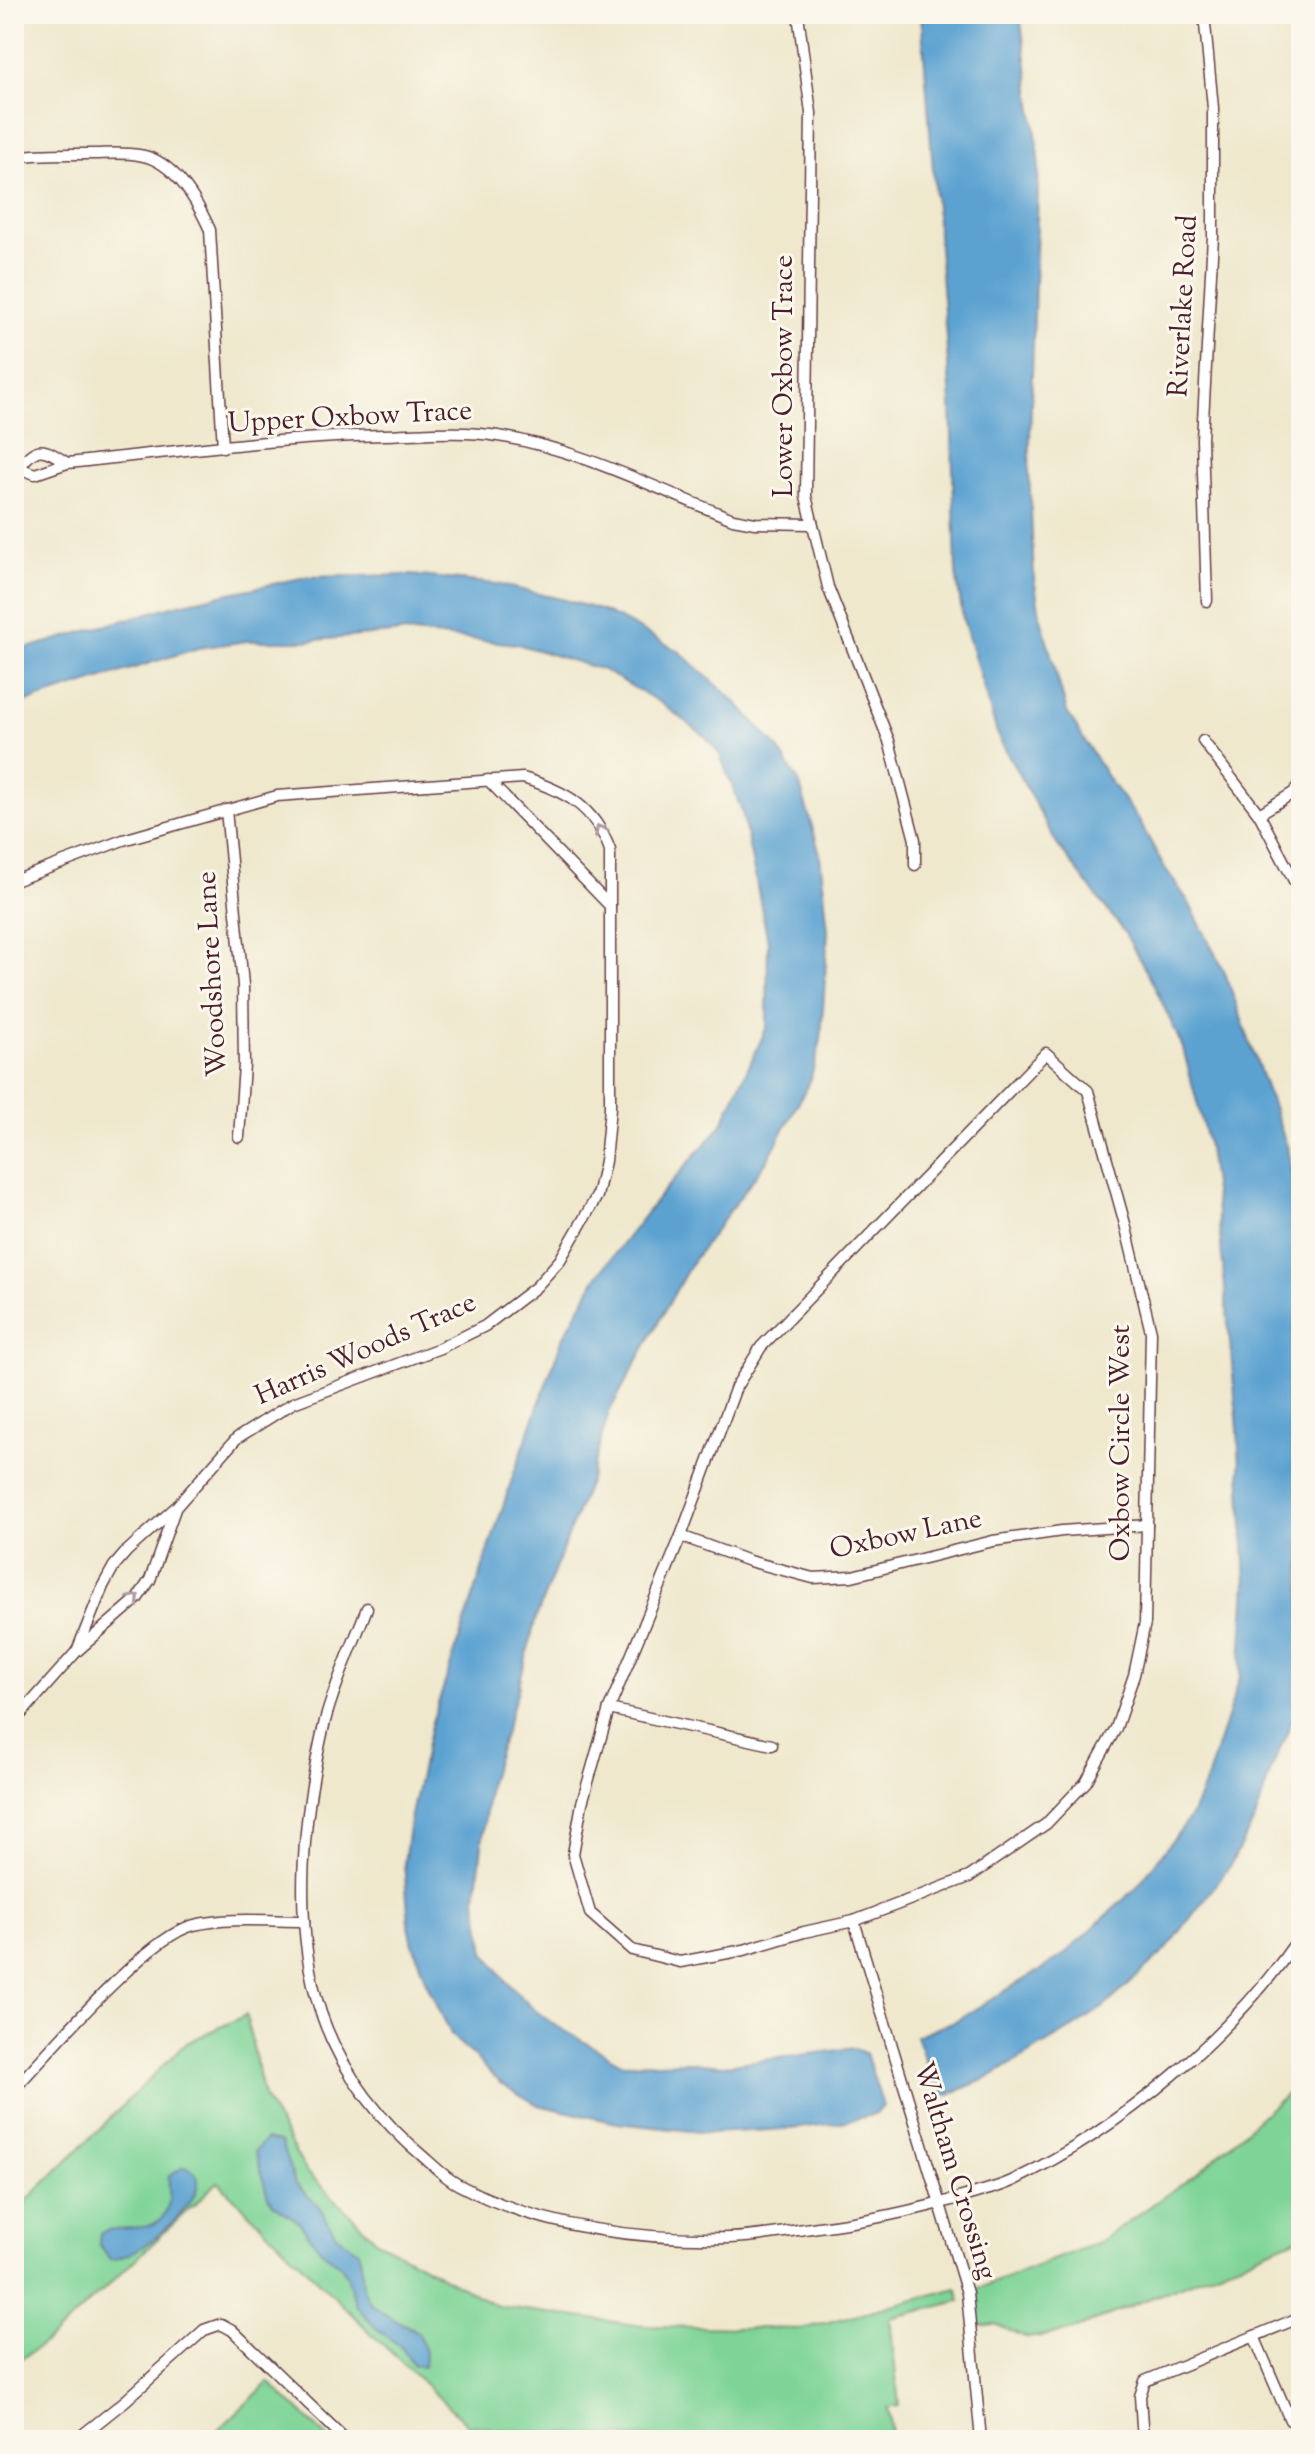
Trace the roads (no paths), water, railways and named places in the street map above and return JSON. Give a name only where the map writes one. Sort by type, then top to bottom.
[{"type":"street","name":"Lower Oxbow Trace","points":[[798,14],[811,113],[806,496],[828,587],[889,741],[915,840],[915,865]]},
{"type":"street","name":"Riverlake Road","points":[[1204,14],[1213,108],[1213,236],[1202,439],[1207,601]]},
{"type":"street","points":[[14,157],[35,153],[142,155],[173,174],[188,190],[210,230],[223,447]]},
{"type":"street","name":"Upper Oxbow Trace","points":[[67,463],[49,451],[38,449],[16,468],[35,474],[67,463],[331,437],[451,433],[496,436],[588,459],[733,519],[755,523],[811,524]]},
{"type":"street","points":[[1203,741],[1259,814],[1301,894]]},
{"type":"street","name":"Harris Woods Trace","points":[[14,881],[123,840],[277,796],[523,778],[570,797],[592,815],[610,850],[610,1108],[605,1161],[597,1196],[560,1260],[536,1287],[485,1326],[440,1348],[293,1403],[237,1438],[176,1507],[114,1566],[77,1651]]},
{"type":"street","points":[[488,780],[610,906]]},
{"type":"street","points":[[1259,814],[1293,793],[1301,783]]},
{"type":"street","name":"Woodshore Lane","points":[[226,810],[243,985],[244,1065],[239,1137]]},
{"type":"street","name":"Oxbow Circle West","points":[[1046,1053],[1088,1091],[1151,1332],[1145,1623],[1134,1675],[1116,1728],[1086,1782],[1046,1824],[969,1877],[854,1921],[744,1950],[680,1962],[632,1950],[590,1913],[573,1854],[582,1803],[609,1709],[681,1536],[736,1387],[761,1347],[1046,1053]]},
{"type":"street","name":"Harris Woods Trace","points":[[14,1722],[77,1651],[141,1594],[150,1580],[176,1507]]},
{"type":"street","name":"Oxbow Lane","points":[[681,1536],[749,1561],[813,1578],[852,1576],[993,1541],[1062,1531],[1147,1525]]},
{"type":"street","points":[[367,1608],[326,1719],[310,1809],[303,1880],[304,1921],[310,1970],[321,2012],[335,2047],[359,2087],[395,2132],[455,2183],[544,2219],[604,2231],[732,2238],[858,2222],[938,2204],[1009,2183],[1078,2145],[1163,2084],[1244,2009],[1280,1967],[1301,1935]]},
{"type":"street","points":[[609,1709],[772,1745]]},
{"type":"street","points":[[14,2089],[123,1975],[171,1935],[192,1926],[223,1921],[304,1921]]},
{"type":"street","name":"Waltham Crossing","points":[[854,1921],[967,2293],[981,2440]]},
{"type":"street","points":[[1143,2440],[1140,2396],[1145,2381],[1301,2317]]},
{"type":"street","points":[[76,2440],[204,2330],[221,2324],[232,2330],[346,2440]]},
{"type":"street","points":[[1254,2336],[1290,2420],[1301,2414]]},
{"type":"water","points":[[921,14],[1020,14],[1039,157],[1029,470],[1034,578],[1040,615],[1067,712],[1188,901],[1225,973],[1287,1146],[1301,1221],[1301,1701],[1272,1767],[1256,1817],[1229,1867],[1166,1950],[1105,2006],[988,2078],[947,2095],[937,2093],[916,2036],[957,2020],[1061,1957],[1135,1889],[1191,1816],[1208,1777],[1240,1677],[1246,1583],[1238,1429],[1220,1234],[1207,1141],[1183,1048],[1155,987],[1125,933],[1058,846],[998,736],[963,619],[956,573],[951,403]]},
{"type":"water","points":[[411,575],[497,584],[600,610],[680,652],[739,705],[777,747],[799,782],[820,854],[828,930],[821,1040],[810,1081],[768,1159],[690,1265],[609,1412],[589,1482],[536,1618],[489,1783],[476,1898],[485,1952],[506,1981],[531,2007],[553,2024],[623,2064],[689,2062],[724,2065],[855,2048],[866,2054],[883,2106],[876,2114],[790,2129],[709,2133],[617,2123],[538,2105],[502,2084],[452,2036],[426,1982],[410,1935],[404,1863],[431,1725],[514,1473],[562,1340],[596,1278],[662,1193],[721,1126],[767,1027],[768,941],[742,811],[720,755],[705,736],[661,703],[603,670],[517,644],[403,632],[305,641],[247,641],[198,648],[14,706],[14,652],[183,603],[306,577]]},
{"type":"water","points":[[266,2139],[281,2142],[295,2183],[320,2208],[336,2235],[358,2251],[364,2290],[373,2305],[419,2333],[425,2352],[424,2367],[414,2365],[400,2346],[376,2328],[356,2306],[347,2275],[340,2265],[320,2250],[299,2222],[274,2205],[268,2197],[255,2151]]},
{"type":"water","points":[[184,2167],[196,2174],[197,2186],[177,2218],[142,2247],[110,2259],[99,2244],[100,2234],[108,2230],[149,2226],[158,2221],[165,2214],[169,2201],[169,2175]]}]
